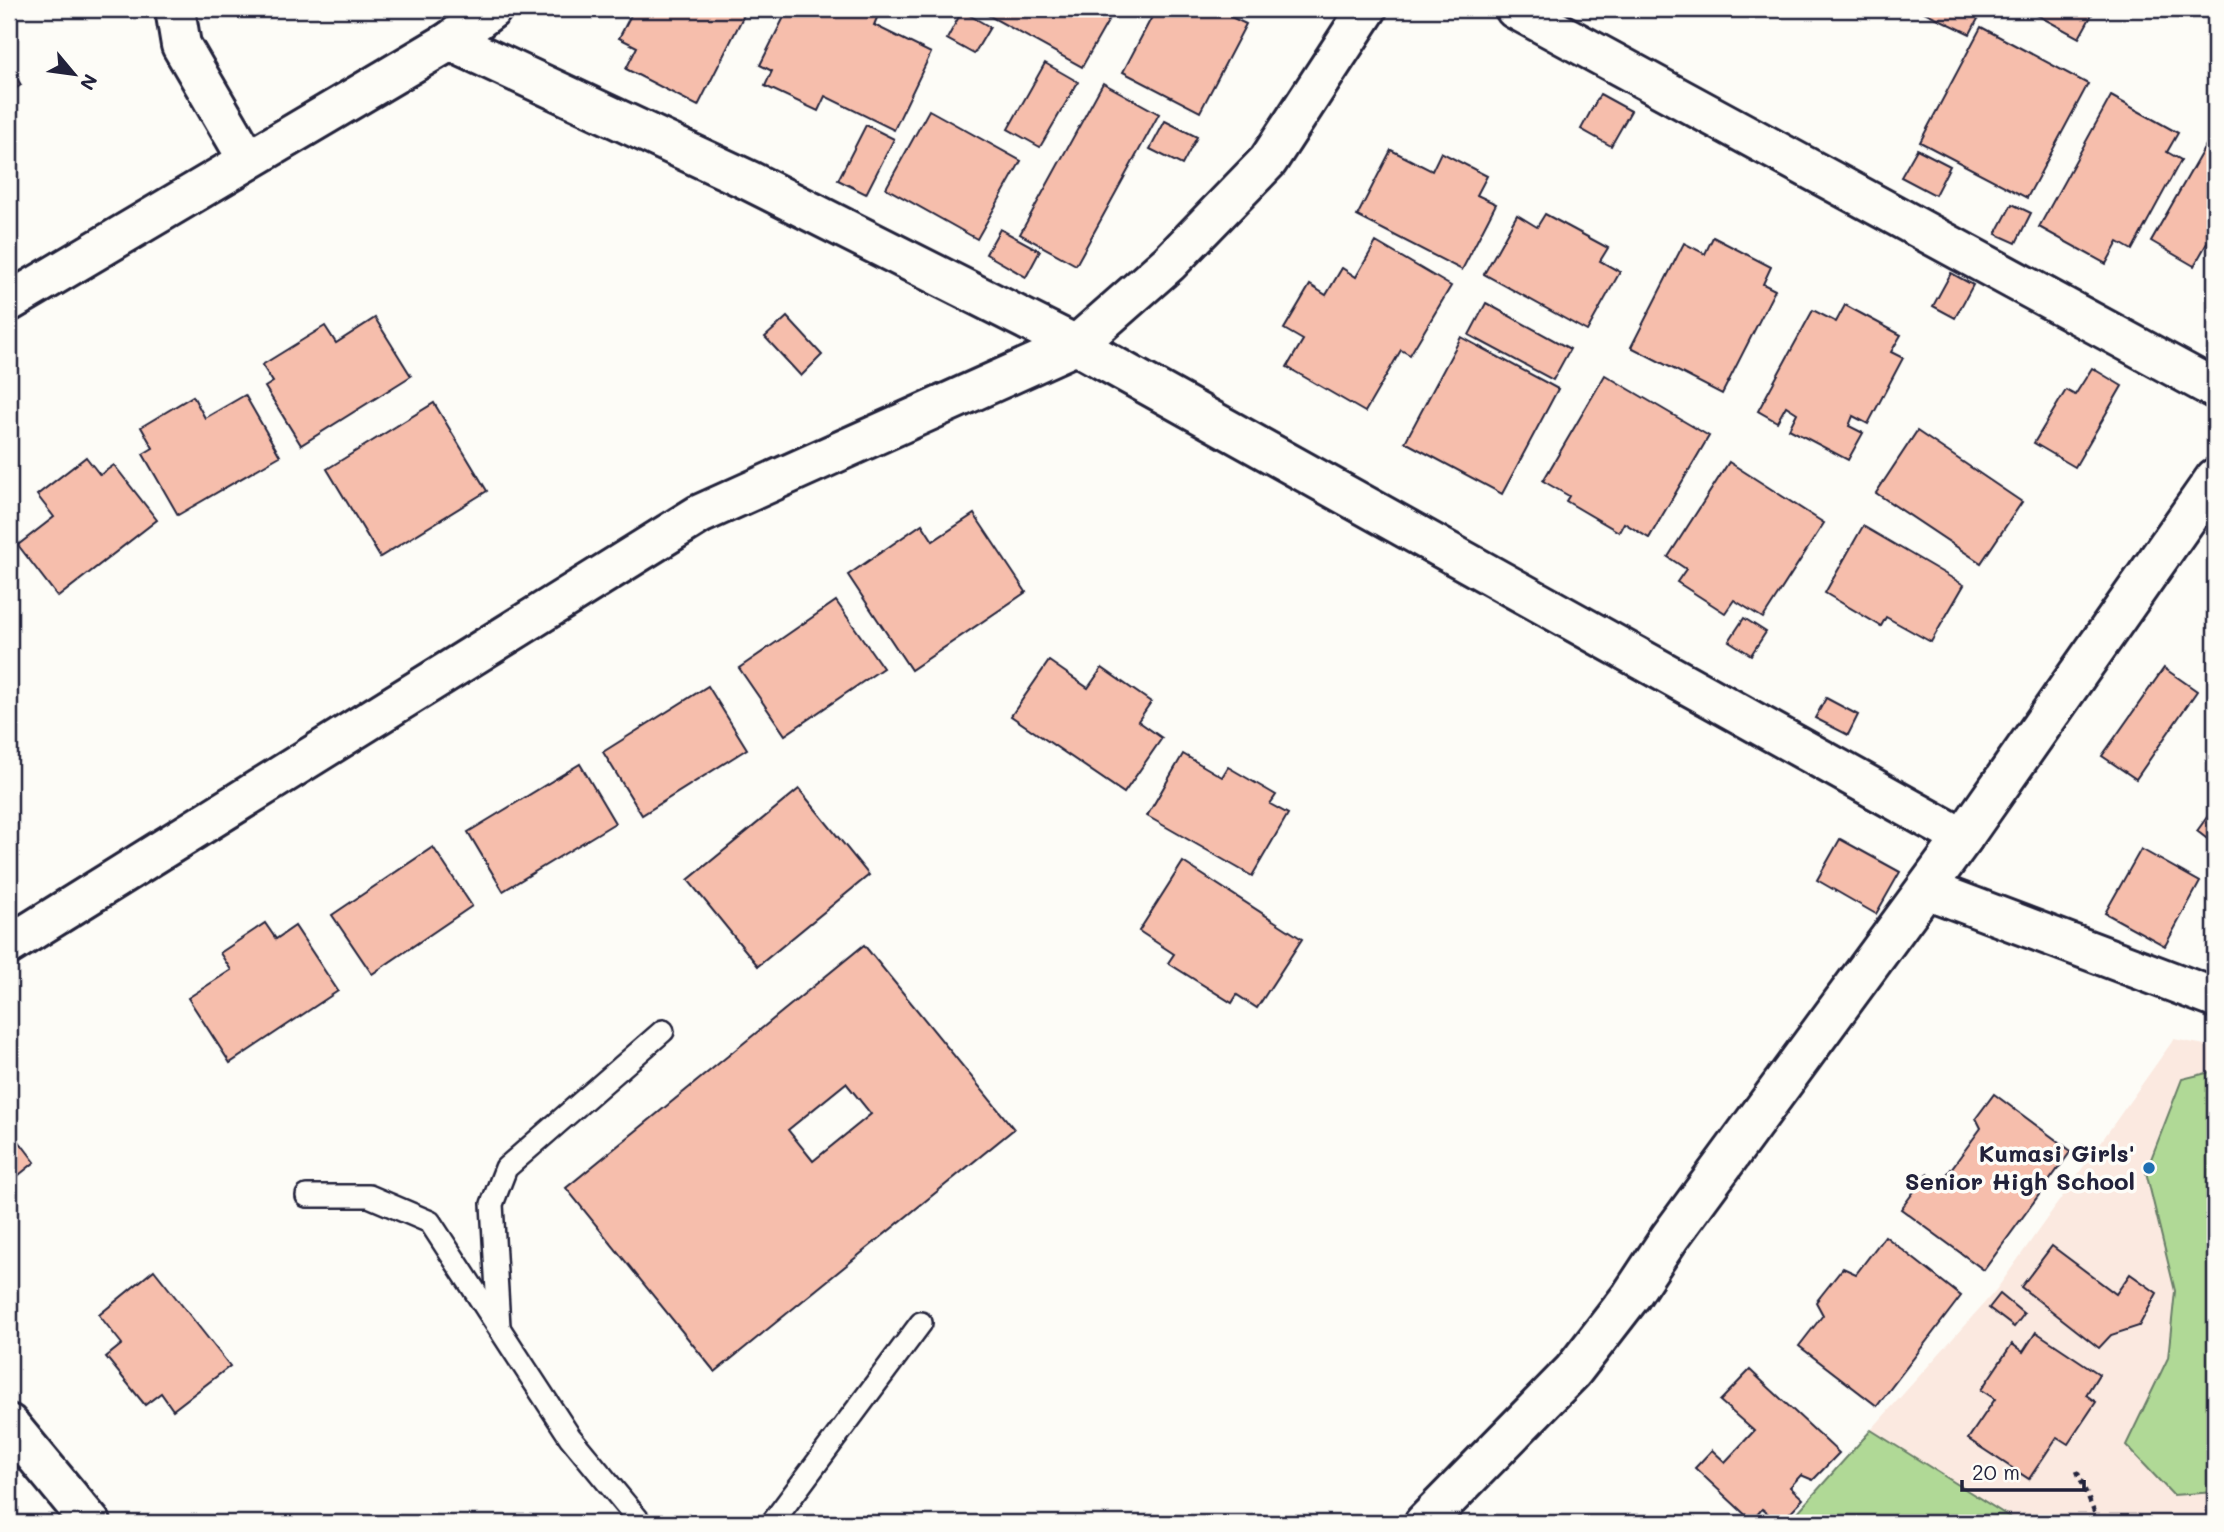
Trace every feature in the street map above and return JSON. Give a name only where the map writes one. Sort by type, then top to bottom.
[{"type":"street","points":[[174,9],[181,45],[248,160]]},
{"type":"street","points":[[9,302],[450,41],[492,9]]},
{"type":"street","points":[[9,945],[700,514],[1076,345],[1169,263],[1268,161],[1367,9]]},
{"type":"street","points":[[1515,9],[2215,389]]},
{"type":"street","points":[[450,41],[750,181],[1076,345],[1964,838]]},
{"type":"street","points":[[1424,1523],[1573,1371],[1631,1296],[1670,1237],[1964,838],[2215,478]]},
{"type":"street","points":[[1926,888],[2215,998]]},
{"type":"street","points":[[9,1423],[91,1523]]},
{"type":"lane","points":[[499,1328],[492,1204],[506,1168],[663,1031]]},
{"type":"lane","points":[[307,1196],[369,1196],[430,1222],[570,1437],[640,1523]]},
{"type":"lane","points":[[772,1523],[921,1323]]},
{"type":"path","points":[[2077,1471],[2097,1519],[2104,1523]]},
{"type":"shaded area","name":"Kumasi Girls' Senior High School","points":[[2174,1039],[2215,1047],[2215,1523],[1788,1523],[1996,1290]]},
{"type":"green space","points":[[2215,1071],[2215,1492],[2173,1495],[2126,1445],[2168,1358],[2175,1291],[2146,1172],[2182,1079]]},
{"type":"green space","points":[[1871,1430],[2019,1523],[1788,1523]]},
{"type":"building","points":[[634,9],[747,9],[698,106],[626,69],[637,47],[619,38]]},
{"type":"building","points":[[788,9],[870,9],[879,13],[874,25],[931,53],[894,130],[825,96],[818,111],[765,86],[772,71],[760,65]]},
{"type":"building","points":[[977,9],[1115,9],[1082,67]]},
{"type":"building","points":[[1156,9],[1235,9],[1231,17],[1246,24],[1200,112],[1123,72]]},
{"type":"building","points":[[1918,9],[1983,9],[1970,34]]},
{"type":"building","points":[[2026,9],[2095,9],[2079,38]]},
{"type":"building","points":[[962,11],[990,27],[974,54],[947,39]]},
{"type":"building","points":[[1981,27],[2088,84],[2027,198],[1920,142]]},
{"type":"building","points":[[1045,63],[1078,82],[1040,147],[1008,129]]},
{"type":"building","points":[[9,65],[21,85],[9,93]]},
{"type":"building","points":[[1103,83],[1159,114],[1076,265],[1020,234]]},
{"type":"building","points":[[1600,94],[1631,111],[1611,146],[1581,129]]},
{"type":"building","points":[[2111,96],[2178,133],[2167,152],[2181,160],[2132,250],[2118,242],[2106,264],[2039,227]]},
{"type":"building","points":[[929,110],[1021,161],[977,239],[886,188]]},
{"type":"building","points":[[1165,121],[1197,137],[1182,165],[1150,149]]},
{"type":"building","points":[[866,125],[894,139],[866,194],[838,180]]},
{"type":"building","points":[[2210,138],[2215,140],[2215,229],[2194,266],[2151,241]]},
{"type":"building","points":[[1917,149],[1950,166],[1935,195],[1901,177]]},
{"type":"building","points":[[1391,150],[1432,171],[1441,152],[1487,176],[1477,195],[1496,204],[1462,270],[1357,216]]},
{"type":"building","points":[[2012,204],[2031,213],[2016,243],[1996,234]]},
{"type":"building","points":[[1545,214],[1608,248],[1600,261],[1620,272],[1587,331],[1484,274],[1517,215],[1537,227]]},
{"type":"building","points":[[1000,229],[1040,251],[1026,277],[986,254]]},
{"type":"building","points":[[1713,237],[1771,267],[1763,284],[1775,290],[1722,394],[1631,347],[1684,243],[1705,254]]},
{"type":"building","points":[[1376,242],[1451,286],[1410,355],[1401,350],[1365,412],[1287,367],[1303,340],[1284,329],[1310,285],[1326,295],[1342,268],[1356,277]]},
{"type":"building","points":[[1951,273],[1973,285],[1955,318],[1933,306]]},
{"type":"building","points":[[1486,303],[1570,349],[1553,380],[1469,335]]},
{"type":"building","points":[[1845,305],[1901,335],[1891,352],[1903,358],[1868,424],[1853,416],[1849,426],[1863,433],[1848,460],[1789,429],[1797,413],[1786,406],[1777,422],[1758,411],[1813,310],[1836,322]]},
{"type":"building","points":[[787,317],[822,355],[801,376],[765,337]]},
{"type":"building","points":[[375,318],[411,376],[301,445],[265,387],[273,382],[262,365],[325,326],[336,343]]},
{"type":"building","points":[[1461,337],[1558,389],[1502,494],[1405,442]]},
{"type":"building","points":[[2092,368],[2122,386],[2075,467],[2034,443],[2066,390],[2075,395]]},
{"type":"building","points":[[1605,375],[1709,436],[1649,538],[1624,523],[1619,532],[1566,501],[1569,496],[1543,481]]},
{"type":"building","points":[[245,395],[280,456],[178,515],[143,454],[153,448],[141,427],[193,396],[205,418]]},
{"type":"building","points":[[434,403],[487,491],[380,557],[327,469]]},
{"type":"building","points":[[1917,431],[2022,502],[1981,563],[1876,493]]},
{"type":"building","points":[[86,457],[100,475],[114,465],[157,520],[58,597],[18,545],[54,517],[37,495]]},
{"type":"building","points":[[1729,462],[1824,523],[1763,618],[1734,600],[1725,613],[1677,582],[1686,569],[1668,557]]},
{"type":"building","points":[[974,514],[1026,592],[911,670],[848,575],[922,524],[933,541]]},
{"type":"building","points":[[1863,526],[1964,585],[1931,642],[1886,617],[1881,626],[1825,593]]},
{"type":"building","points":[[836,601],[883,668],[785,735],[739,668]]},
{"type":"building","points":[[1744,618],[1766,632],[1751,655],[1729,641]]},
{"type":"building","points":[[1049,661],[1088,688],[1102,668],[1151,702],[1138,721],[1162,738],[1124,793],[1011,716]]},
{"type":"building","points":[[2164,668],[2197,691],[2136,779],[2102,756]]},
{"type":"building","points":[[708,686],[747,749],[642,815],[603,752]]},
{"type":"building","points":[[1826,698],[1858,715],[1848,735],[1815,718]]},
{"type":"building","points":[[1183,754],[1222,777],[1228,767],[1276,795],[1270,804],[1288,814],[1252,876],[1147,816]]},
{"type":"building","points":[[580,764],[615,823],[503,891],[468,832]]},
{"type":"building","points":[[799,789],[869,875],[758,966],[688,880]]},
{"type":"building","points":[[2215,806],[2215,845],[2197,831]]},
{"type":"building","points":[[1840,839],[1900,872],[1876,914],[1817,880]]},
{"type":"building","points":[[433,847],[472,906],[372,974],[332,915]]},
{"type":"building","points":[[2141,849],[2200,882],[2165,946],[2105,913]]},
{"type":"building","points":[[1183,862],[1302,939],[1257,1008],[1237,995],[1232,1003],[1168,963],[1174,954],[1139,931]]},
{"type":"building","points":[[265,923],[276,939],[295,926],[338,991],[230,1063],[188,998],[231,970],[220,953]]},
{"type":"building","points":[[864,945],[1014,1129],[715,1372],[566,1188]],"holes":[[[846,1083],[871,1114],[813,1161],[788,1130]]]},
{"type":"building","points":[[1994,1094],[2071,1151],[1984,1270],[1901,1209],[1927,1174],[1940,1184],[1981,1128],[1976,1118]]},
{"type":"building","points":[[9,1128],[35,1162],[9,1183]]},
{"type":"building","points":[[1885,1236],[1961,1296],[1877,1406],[1799,1346],[1823,1315],[1816,1302],[1843,1268],[1856,1274]]},
{"type":"building","points":[[2052,1246],[2116,1294],[2130,1274],[2157,1293],[2139,1326],[2111,1335],[2099,1348],[2021,1287]]},
{"type":"building","points":[[154,1270],[230,1366],[173,1410],[161,1393],[145,1405],[106,1357],[122,1344],[99,1315]]},
{"type":"building","points":[[2000,1294],[2024,1314],[2014,1327],[1989,1308]]},
{"type":"building","points":[[2036,1332],[2099,1374],[2086,1395],[2096,1402],[2068,1444],[2057,1437],[2029,1479],[1968,1439],[1995,1399],[1981,1390],[2012,1344],[2023,1352]]},
{"type":"building","points":[[1750,1370],[1839,1453],[1813,1480],[1801,1475],[1790,1487],[1803,1499],[1780,1523],[1762,1509],[1752,1521],[1695,1468],[1712,1450],[1725,1462],[1754,1431],[1720,1401]]},
{"type":"place","name":"Kumasi Girls' Senior High School","points":[[2149,1168]]}]
